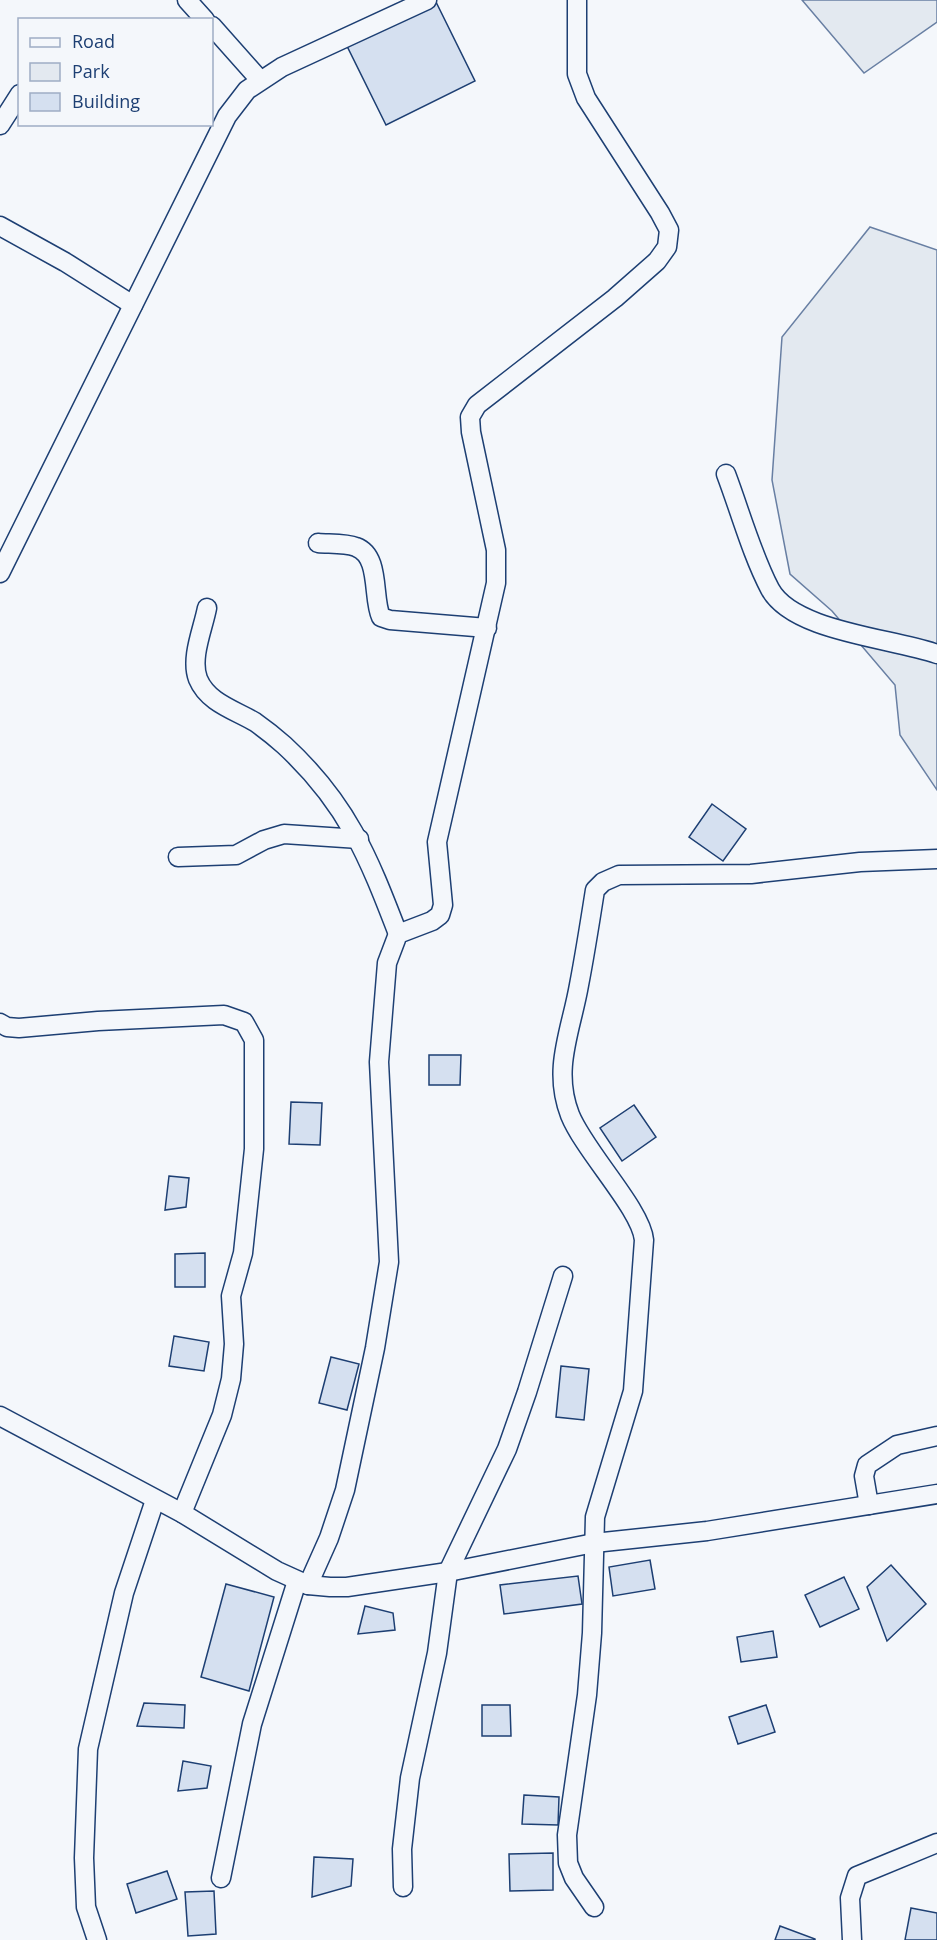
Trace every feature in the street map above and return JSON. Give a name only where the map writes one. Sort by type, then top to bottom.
[{"type":"street","points":[[187,0],[203,18]]},
{"type":"street","points":[[0,573],[189,196],[208,148],[226,116],[247,90],[282,67],[427,0]]},
{"type":"street","points":[[398,934],[432,921],[440,915],[443,904],[437,842],[487,628],[495,583],[496,550],[471,432],[470,417],[477,405],[615,298],[657,261],[667,247],[669,230],[601,123],[577,74],[577,0]]},
{"type":"street","points":[[213,27],[260,80]]},
{"type":"street","points":[[0,124],[18,97]]},
{"type":"street","points":[[0,226],[65,262],[133,305]]},
{"type":"street","points":[[726,474],[771,591],[787,609],[804,619],[914,646],[937,654]]},
{"type":"street","points":[[318,543],[357,547],[365,553],[373,568],[375,605],[381,617],[390,620],[487,628]]},
{"type":"street","points":[[207,608],[194,666],[199,681],[209,695],[256,723],[283,745],[325,787],[358,840],[398,934],[387,963],[379,1062],[389,1262],[375,1348],[345,1490],[328,1538],[303,1583],[252,1724],[221,1878]]},
{"type":"street","points":[[178,857],[236,855],[264,840],[284,834],[358,840]]},
{"type":"street","points":[[594,1907],[574,1878],[568,1863],[567,1835],[587,1695],[598,1499],[633,1390],[644,1240],[640,1224],[592,1156],[570,1115],[561,1084],[561,1059],[579,988],[595,890],[603,882],[619,875],[751,874],[860,862],[937,859]]},
{"type":"street","points":[[0,1023],[7,1027],[19,1028],[98,1021],[224,1015],[244,1022],[254,1040],[254,1149],[243,1253],[231,1296],[234,1344],[231,1379],[222,1415],[182,1513]]},
{"type":"street","points":[[403,1887],[402,1849],[410,1778],[437,1653],[448,1572],[507,1449],[562,1276]]},
{"type":"street","points":[[0,1416],[182,1513],[303,1583],[347,1587],[448,1572],[594,1543],[706,1531],[937,1494]]},
{"type":"street","points":[[869,1505],[864,1476],[867,1465],[897,1445],[937,1436]]},
{"type":"street","points":[[97,1940],[86,1907],[84,1858],[88,1749],[124,1593],[155,1500]]},
{"type":"street","points":[[852,1940],[850,1898],[857,1876],[934,1847]]},
{"type":"green space","points":[[802,0],[937,0],[937,22],[864,73]]},
{"type":"green space","points":[[870,227],[937,250],[937,790],[900,735],[895,685],[832,611],[790,574],[772,480],[782,337]]},
{"type":"building","points":[[435,0],[475,81],[386,125],[345,42]]},
{"type":"building","points":[[712,804],[746,829],[723,861],[689,837]]},
{"type":"building","points":[[429,1055],[461,1055],[460,1085],[429,1085]]},
{"type":"building","points":[[291,1102],[322,1103],[320,1145],[289,1144]]},
{"type":"building","points":[[634,1105],[656,1137],[622,1161],[600,1128]]},
{"type":"building","points":[[169,1176],[189,1178],[186,1207],[165,1210]]},
{"type":"building","points":[[205,1253],[205,1287],[175,1287],[175,1254]]},
{"type":"building","points":[[174,1336],[209,1342],[204,1371],[169,1366]]},
{"type":"building","points":[[331,1357],[359,1364],[347,1410],[319,1403]]},
{"type":"building","points":[[561,1366],[589,1369],[584,1420],[556,1417]]},
{"type":"building","points":[[650,1560],[655,1589],[613,1596],[609,1567]]},
{"type":"building","points":[[891,1565],[926,1604],[887,1641],[867,1587]]},
{"type":"building","points":[[578,1576],[582,1604],[504,1614],[500,1585]]},
{"type":"building","points":[[844,1577],[859,1609],[820,1627],[805,1595]]},
{"type":"building","points":[[226,1584],[274,1597],[249,1691],[201,1677]]},
{"type":"building","points":[[365,1606],[393,1613],[395,1630],[358,1634]]},
{"type":"building","points":[[773,1631],[777,1657],[741,1662],[737,1637]]},
{"type":"building","points":[[144,1703],[185,1705],[184,1728],[137,1726]]},
{"type":"building","points":[[482,1705],[510,1705],[511,1736],[482,1736]]},
{"type":"building","points":[[766,1705],[775,1732],[738,1744],[729,1717]]},
{"type":"building","points":[[183,1761],[211,1766],[207,1788],[178,1791]]},
{"type":"building","points":[[524,1795],[559,1797],[558,1825],[522,1824]]},
{"type":"building","points":[[553,1853],[553,1890],[510,1891],[509,1854]]},
{"type":"building","points":[[314,1857],[353,1859],[351,1886],[312,1897]]},
{"type":"building","points":[[167,1871],[177,1899],[136,1913],[127,1884]]},
{"type":"building","points":[[214,1891],[216,1934],[188,1936],[185,1892]]},
{"type":"building","points":[[911,1908],[937,1913],[937,1940],[905,1940]]},
{"type":"building","points":[[780,1926],[815,1939],[815,1940],[775,1940]]}]
